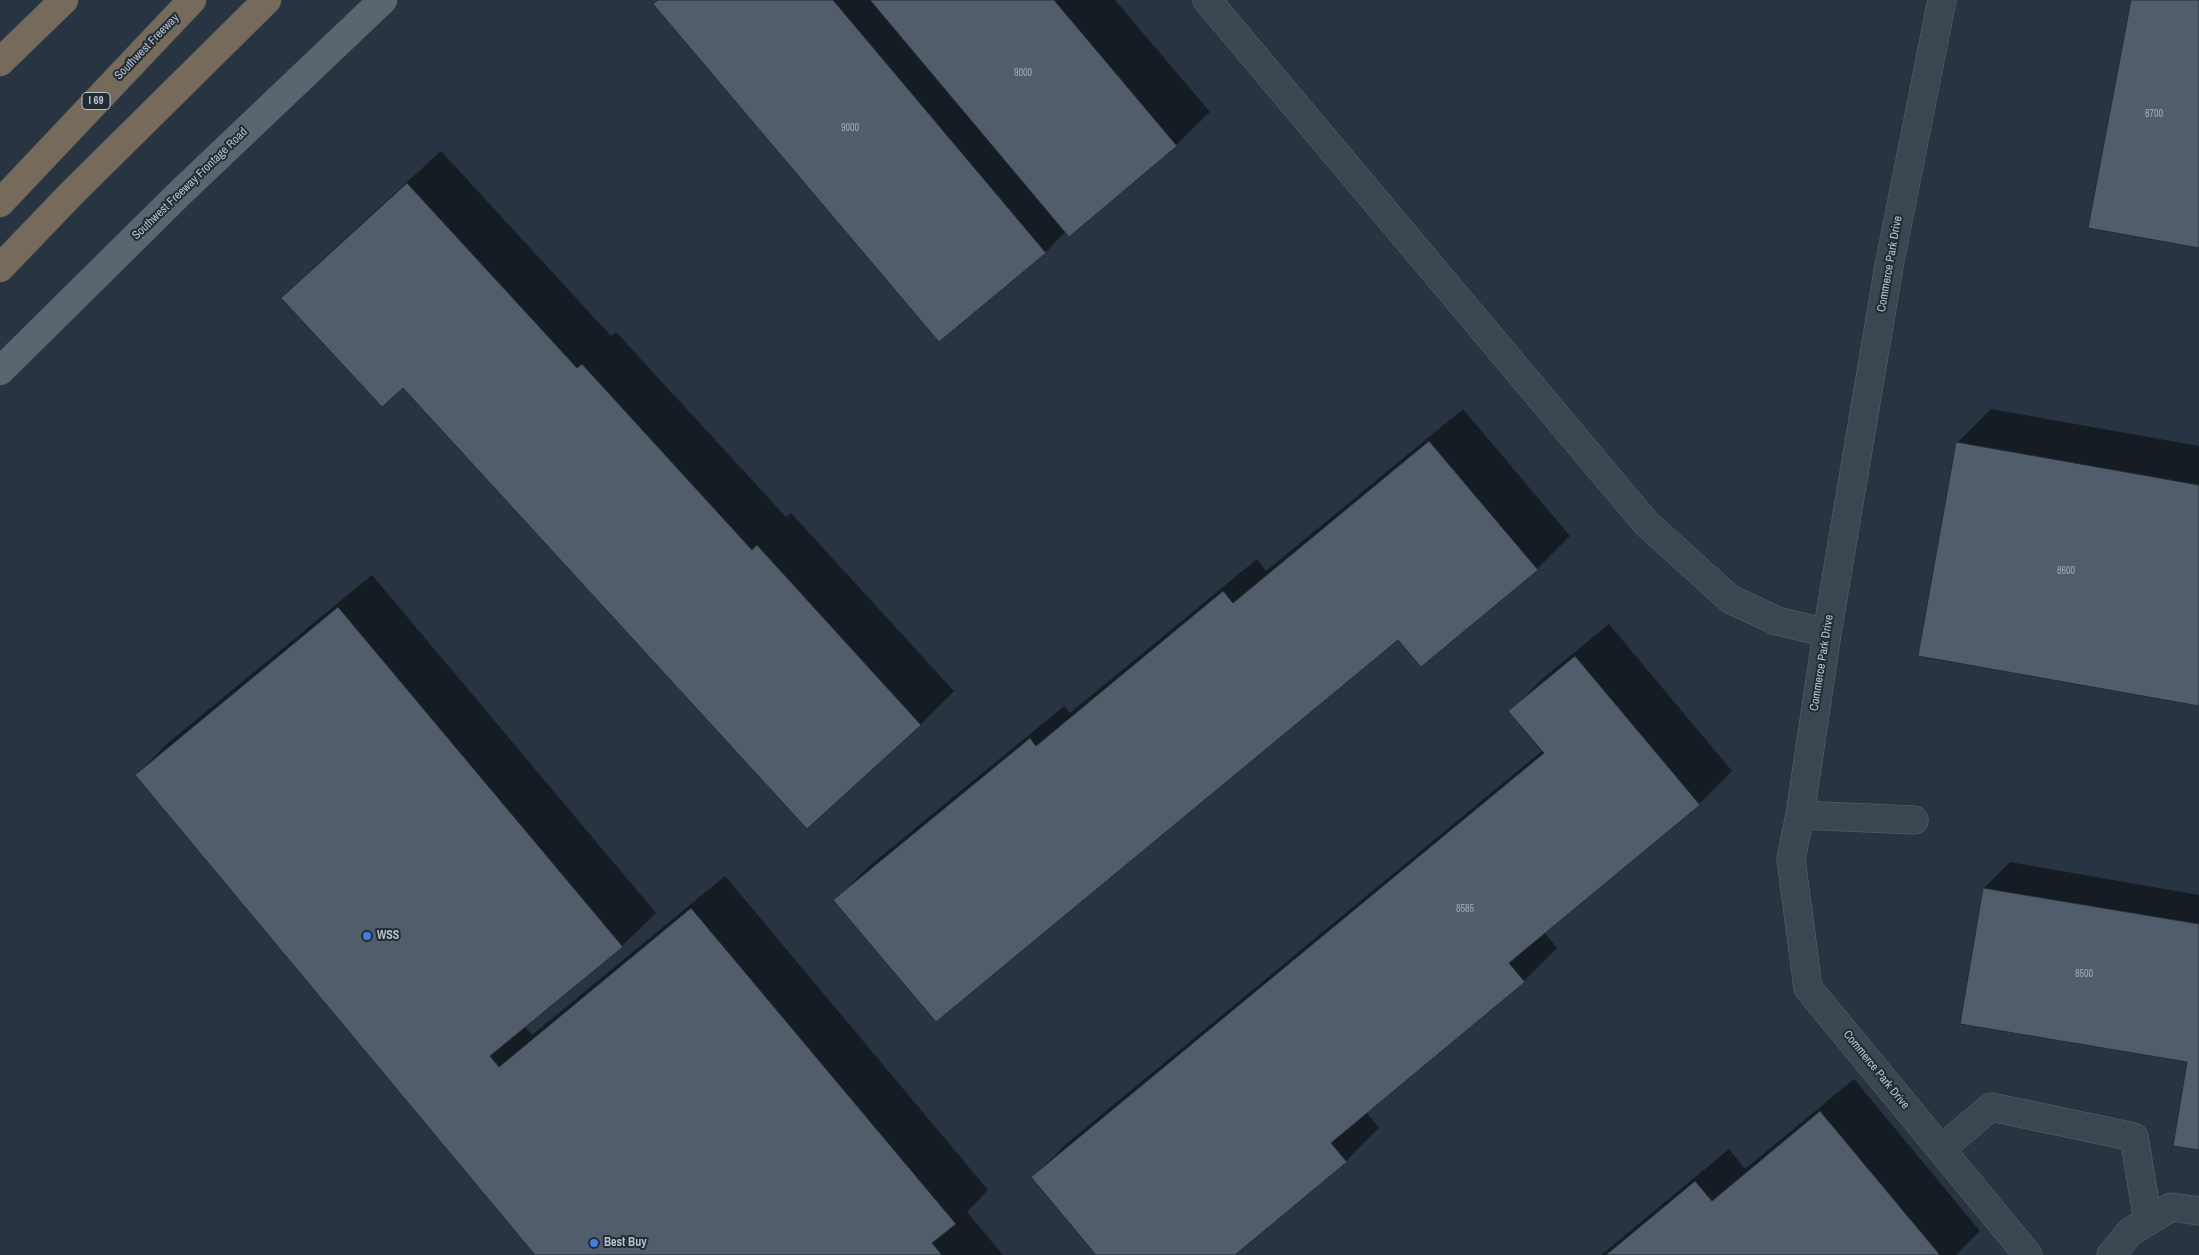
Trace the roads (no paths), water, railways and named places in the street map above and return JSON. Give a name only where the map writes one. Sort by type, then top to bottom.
[{"type":"highway","points":[[0,62],[64,0]]},
{"type":"highway","name":"Southwest Freeway","points":[[0,202],[192,0]]},
{"type":"highway","points":[[0,268],[72,193],[267,0]]},
{"type":"main road","name":"Southwest Freeway Frontage Road","points":[[0,371],[181,192],[384,0]]},
{"type":"street","points":[[1207,0],[1646,523],[1730,600],[1777,621],[1827,633]]},
{"type":"street","name":"Commerce Park Drive","points":[[1942,0],[1889,266],[1827,633],[1800,815],[1791,860],[1808,988],[2028,1255]]},
{"type":"street","points":[[1800,815],[1914,820]]},
{"type":"street","points":[[1941,1149],[1991,1107],[2134,1137],[2148,1221]]},
{"type":"street","points":[[2112,1255],[2130,1232],[2171,1207],[2199,1211]]},
{"type":"place","name":"WSS","points":[[367,936]]},
{"type":"place","name":"Best Buy","points":[[594,1243]]}]
